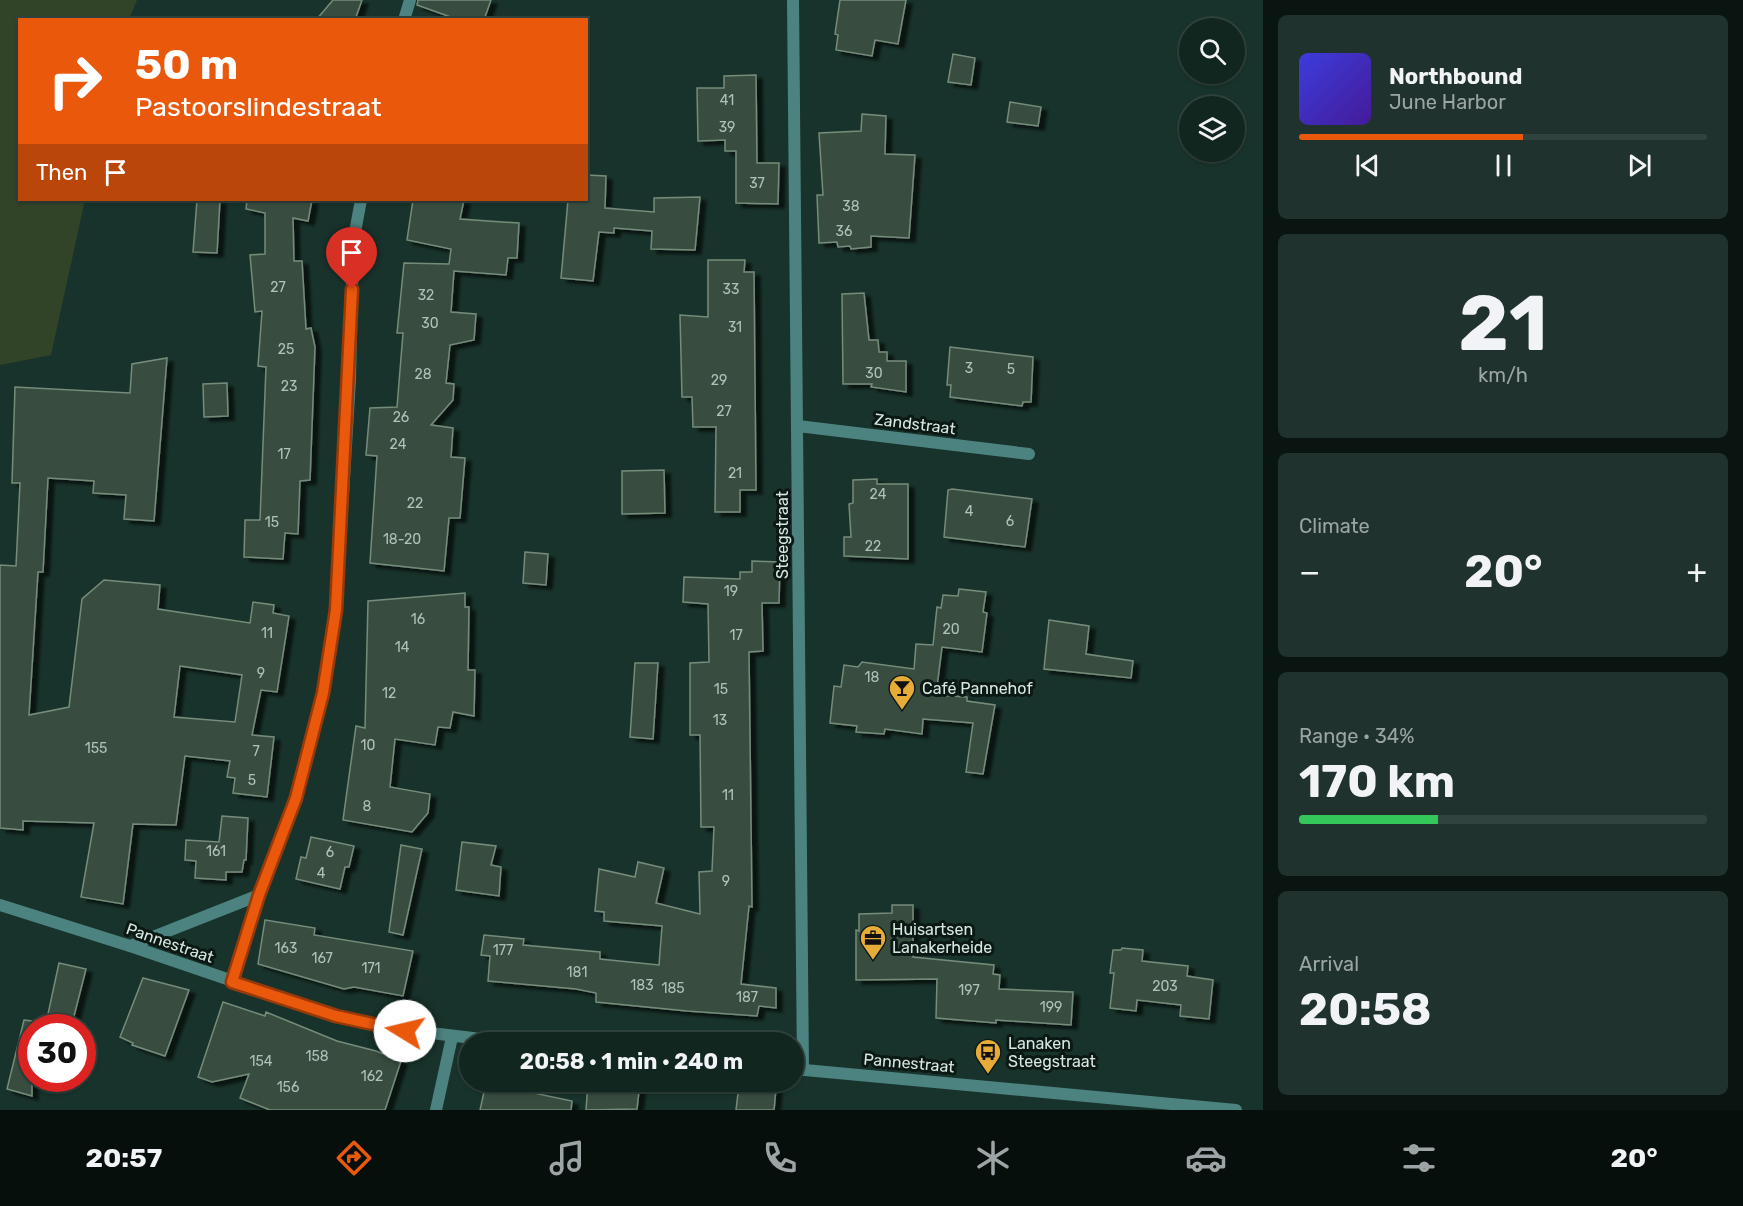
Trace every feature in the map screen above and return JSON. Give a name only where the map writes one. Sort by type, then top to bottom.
[{"type":"street","points":[[405,18],[410,0]]},
{"type":"street","name":"Steegstraat","points":[[793,0],[798,426],[798,1032]]},
{"type":"street","points":[[232,982],[259,895],[296,798],[323,693],[336,610],[350,380],[353,243],[361,201]]},
{"type":"street","name":"Zandstraat","points":[[798,426],[1029,454]]},
{"type":"street","points":[[130,946],[259,895]]},
{"type":"street","name":"Pannestraat","points":[[0,905],[130,946],[336,1016],[381,1027],[459,1038]]},
{"type":"street","points":[[436,1110],[452,1037]]},
{"type":"street","name":"Pannestraat","points":[[804,1071],[1236,1110]]},
{"type":"green space","points":[[0,0],[137,0],[129,18],[18,18],[18,201],[85,201],[51,355],[0,365]]},
{"type":"building","points":[[333,0],[362,0],[356,18],[318,18]]},
{"type":"building","points":[[418,0],[491,0],[485,18],[453,18],[417,5]]},
{"type":"building","points":[[840,0],[906,0],[898,44],[875,40],[872,56],[836,50],[838,35],[835,34]]},
{"type":"building","points":[[953,54],[975,58],[971,85],[948,82]]},
{"type":"building","points":[[756,75],[757,163],[779,163],[778,204],[736,203],[736,151],[725,151],[725,140],[698,141],[697,88],[724,88],[724,76]]},
{"type":"building","points":[[1010,102],[1041,107],[1038,126],[1007,122]]},
{"type":"building","points":[[862,114],[886,116],[885,154],[915,155],[909,238],[871,236],[871,247],[851,249],[850,246],[838,247],[837,242],[819,243],[817,195],[823,195],[819,133],[861,131]]},
{"type":"building","points":[[588,175],[606,176],[605,208],[654,212],[654,198],[700,197],[695,250],[651,249],[652,231],[614,228],[614,233],[599,232],[593,281],[561,278],[568,201],[588,201]]},
{"type":"building","points":[[197,201],[220,201],[217,253],[193,252]]},
{"type":"building","points":[[247,201],[312,201],[308,221],[293,218],[294,261],[302,261],[306,329],[311,328],[315,347],[310,480],[300,481],[298,534],[285,533],[283,559],[244,557],[245,520],[260,520],[266,367],[258,366],[262,311],[255,312],[250,255],[265,254],[265,213],[246,209]]},
{"type":"building","points":[[413,201],[464,201],[460,219],[519,223],[517,258],[508,258],[506,275],[454,271],[451,312],[476,314],[474,340],[450,345],[446,383],[454,384],[453,400],[431,425],[453,428],[451,457],[465,458],[460,518],[449,518],[444,571],[370,563],[377,456],[366,455],[370,408],[397,407],[403,333],[397,333],[404,263],[449,264],[451,249],[407,240]]},
{"type":"building","points":[[708,260],[745,260],[744,272],[754,272],[756,490],[740,490],[740,512],[715,512],[716,427],[693,427],[692,397],[682,397],[680,315],[708,317]]},
{"type":"building","points":[[864,293],[869,340],[878,340],[879,352],[887,352],[887,361],[906,361],[906,392],[871,387],[872,384],[843,384],[842,294]]},
{"type":"building","points":[[950,347],[1033,357],[1031,402],[1023,402],[1022,406],[950,397],[951,385],[947,385]]},
{"type":"building","points":[[167,358],[154,521],[124,519],[126,495],[93,493],[94,481],[48,478],[43,572],[38,572],[29,715],[69,707],[82,599],[104,580],[160,585],[158,609],[250,623],[253,602],[274,605],[273,613],[289,616],[277,692],[261,690],[252,735],[274,737],[267,797],[233,793],[235,778],[227,777],[230,761],[185,756],[176,825],[133,824],[123,904],[81,897],[94,823],[23,821],[23,830],[0,828],[0,565],[16,566],[20,483],[12,483],[15,387],[130,393],[132,364]],"holes":[[[180,666],[242,675],[235,722],[174,717]]]},
{"type":"building","points":[[227,383],[228,416],[204,417],[203,384]]},
{"type":"building","points":[[664,470],[665,513],[622,514],[622,471]]},
{"type":"building","points":[[877,479],[877,484],[908,484],[908,559],[844,556],[844,537],[851,537],[849,504],[853,503],[853,480]]},
{"type":"building","points":[[948,490],[1032,499],[1025,547],[944,537]]},
{"type":"building","points":[[525,552],[548,554],[546,585],[523,583]]},
{"type":"building","points":[[752,561],[780,562],[779,603],[762,603],[763,651],[749,652],[752,907],[749,906],[741,984],[776,988],[776,1008],[759,1006],[757,1016],[687,1011],[596,1002],[596,993],[576,989],[488,981],[490,956],[481,955],[484,935],[524,939],[523,945],[600,952],[600,959],[659,965],[662,926],[604,921],[604,912],[595,911],[599,869],[635,877],[638,862],[664,868],[656,903],[700,914],[699,872],[712,871],[714,827],[701,827],[700,735],[690,735],[690,663],[709,662],[708,604],[683,602],[684,577],[740,579],[740,572],[752,572]]},
{"type":"building","points":[[959,589],[986,592],[983,612],[987,613],[982,652],[942,647],[936,695],[967,697],[967,701],[995,705],[983,774],[966,772],[973,723],[923,719],[922,734],[885,729],[884,734],[856,732],[857,726],[830,723],[834,686],[841,687],[844,665],[858,667],[862,662],[914,669],[916,644],[933,645],[937,607],[941,608],[943,595],[958,596]]},
{"type":"building","points":[[465,593],[465,607],[469,607],[468,670],[475,670],[474,716],[453,712],[450,728],[438,727],[435,745],[395,739],[390,787],[430,794],[428,813],[412,832],[343,820],[356,726],[365,728],[368,601]]},
{"type":"building","points":[[1049,620],[1089,626],[1086,654],[1133,661],[1131,678],[1044,669]]},
{"type":"building","points":[[635,663],[658,663],[653,739],[630,737]]},
{"type":"building","points":[[222,816],[248,818],[246,860],[244,860],[242,872],[226,872],[226,880],[195,878],[196,861],[185,860],[186,840],[219,842]]},
{"type":"building","points":[[311,837],[354,846],[349,867],[345,867],[340,889],[296,879],[301,857],[306,858]]},
{"type":"building","points":[[462,842],[496,846],[491,865],[501,867],[499,896],[456,890]]},
{"type":"building","points":[[401,845],[422,849],[403,935],[389,932]]},
{"type":"building","points":[[892,905],[913,905],[913,957],[994,965],[993,974],[1000,975],[999,989],[1073,992],[1071,1025],[996,1020],[996,1023],[936,1018],[937,979],[856,980],[856,930],[859,931],[859,914],[892,913]]},
{"type":"building","points":[[265,920],[315,928],[314,935],[413,951],[403,996],[354,987],[344,989],[258,964]]},
{"type":"building","points":[[1122,948],[1143,950],[1142,961],[1188,966],[1187,976],[1213,980],[1209,1019],[1180,1016],[1181,1005],[1137,1000],[1136,1011],[1110,1008],[1114,973],[1110,973],[1113,950]]},
{"type":"building","points":[[59,963],[86,969],[75,1014],[48,1014]]},
{"type":"building","points":[[143,978],[189,990],[165,1056],[132,1045],[133,1043],[120,1037]]},
{"type":"building","points":[[223,1002],[265,1016],[266,1012],[337,1041],[376,1051],[401,1061],[385,1110],[270,1110],[240,1098],[249,1074],[212,1082],[198,1077]]},
{"type":"building","points":[[18,1044],[18,1092],[32,1092],[32,1096],[7,1089]]},
{"type":"building","points":[[484,1092],[529,1092],[572,1101],[571,1110],[480,1110]]},
{"type":"building","points":[[587,1092],[639,1092],[637,1109],[586,1110]]},
{"type":"building","points":[[738,1092],[776,1092],[774,1110],[736,1110]]},
{"type":"place","name":"Café Pannehof","points":[[902,711]]},
{"type":"place","name":"Huisartsen Lanakerheide","points":[[873,961]]},
{"type":"place","name":"Lanaken Steegstraat","points":[[988,1075]]},
{"type":"route","points":[[352,289],[350,380],[336,610],[323,693],[296,798],[259,895],[232,982],[336,1016],[405,1031]]}]
